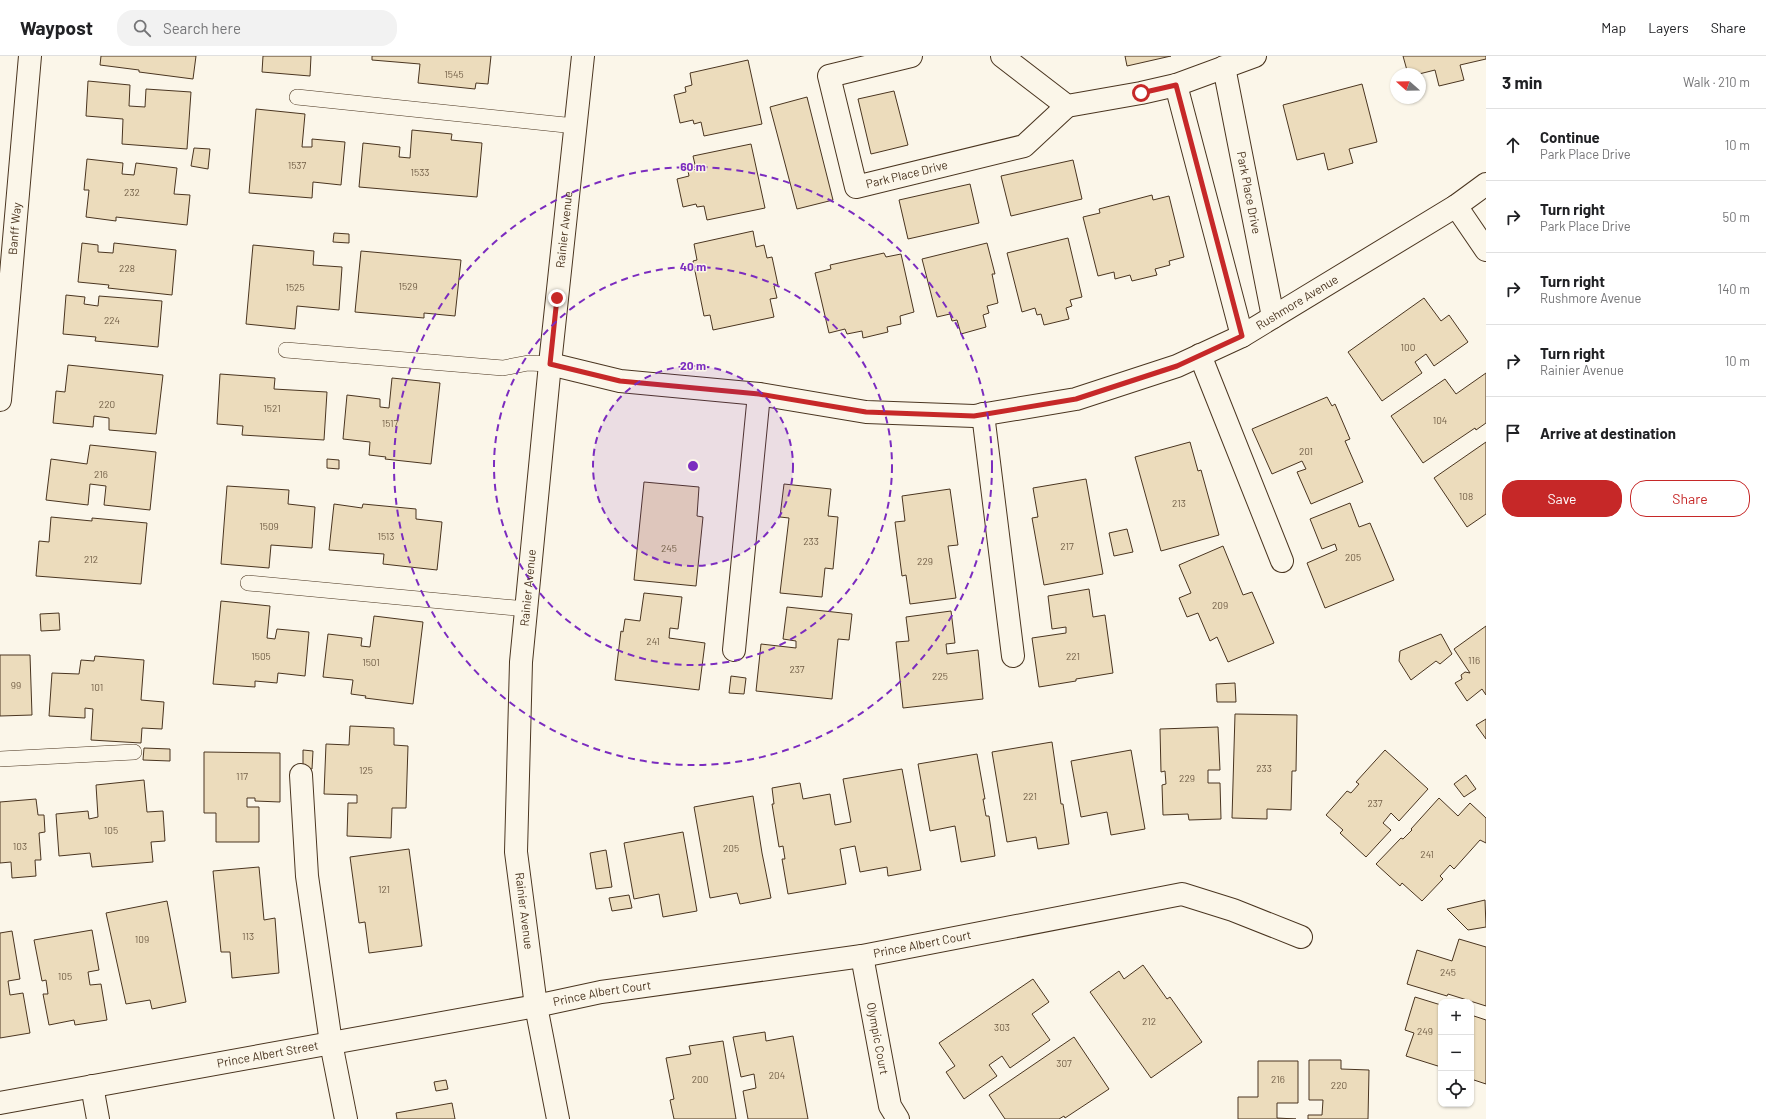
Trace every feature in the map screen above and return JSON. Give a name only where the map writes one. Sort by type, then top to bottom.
[{"type":"street","name":"Banff Way","points":[[0,400],[30,56]]},
{"type":"street","name":"Rainier Avenue","points":[[558,1119],[536,1006],[516,852],[521,662],[582,56]]},
{"type":"street","name":"Park Place Drive","points":[[911,56],[829,76],[856,187],[1024,146],[1067,106]]},
{"type":"street","points":[[1002,56],[1067,106],[1141,93],[1176,85],[1255,56]]},
{"type":"street","name":"Park Place Drive","points":[[1224,67],[1274,317]]},
{"type":"street","points":[[1176,85],[1242,336]]},
{"type":"street","name":"Rushmore Avenue","points":[[550,364],[620,381],[759,394],[866,412],[974,416],[1076,399],[1177,366],[1242,336],[1456,206],[1486,184]]},
{"type":"street","points":[[1456,206],[1486,250]]},
{"type":"street","points":[[1200,355],[1282,561]]},
{"type":"street","points":[[734,650],[759,394]]},
{"type":"street","points":[[983,414],[1013,656]]},
{"type":"street","points":[[302,775],[307,876],[331,1043],[346,1119]]},
{"type":"street","name":"Prince Albert Court","points":[[536,1006],[600,992],[862,956],[1182,894],[1233,910],[1301,937]]},
{"type":"street","name":"Olympic Court","points":[[862,956],[890,1106],[898,1119]]},
{"type":"street","name":"Prince Albert Street","points":[[0,1103],[536,1006]]},
{"type":"street","points":[[92,1086],[98,1119]]},
{"type":"lane","points":[[296,97],[575,126]]},
{"type":"lane","points":[[286,350],[503,368],[528,364],[550,364]]},
{"type":"lane","points":[[248,583],[526,609]]},
{"type":"lane","points":[[0,759],[134,752]]},
{"type":"building","points":[[101,56],[196,56],[193,79],[100,65]]},
{"type":"building","points":[[263,56],[311,56],[310,76],[262,72]]},
{"type":"building","points":[[372,56],[491,56],[488,84],[476,83],[475,89],[418,83],[420,64],[372,60]]},
{"type":"building","points":[[1125,56],[1171,56],[1127,66]]},
{"type":"building","points":[[1403,56],[1486,56],[1486,59],[1460,65],[1464,80],[1439,86],[1435,70],[1426,72],[1426,68],[1406,68]]},
{"type":"building","points":[[748,60],[762,124],[704,136],[701,122],[694,124],[693,120],[680,123],[674,95],[686,92],[685,87],[692,85],[690,73]]},
{"type":"building","points":[[88,81],[130,85],[129,106],[145,107],[146,89],[191,92],[187,149],[122,144],[123,119],[86,116]]},
{"type":"building","points":[[1362,84],[1377,142],[1349,149],[1353,163],[1328,170],[1324,153],[1297,160],[1283,105]]},
{"type":"building","points":[[894,91],[908,145],[871,154],[858,99]]},
{"type":"building","points":[[807,97],[833,200],[797,209],[770,107]]},
{"type":"building","points":[[256,109],[305,114],[302,147],[312,147],[312,139],[345,142],[341,185],[313,182],[312,198],[249,193]]},
{"type":"building","points":[[412,130],[452,134],[451,140],[482,143],[477,197],[359,187],[363,143],[400,147],[399,157],[410,158]]},
{"type":"building","points":[[751,144],[765,208],[707,220],[704,206],[697,207],[696,204],[683,207],[677,179],[689,176],[688,171],[696,169],[693,156]]},
{"type":"building","points":[[194,148],[210,149],[208,169],[191,166]]},
{"type":"building","points":[[87,159],[123,163],[122,174],[134,175],[136,163],[177,168],[174,194],[190,195],[187,225],[116,217],[116,221],[86,217],[89,190],[84,190]]},
{"type":"building","points":[[1073,160],[1082,199],[1011,216],[1001,176]]},
{"type":"building","points":[[970,184],[979,223],[908,239],[899,200]]},
{"type":"building","points":[[1152,195],[1153,200],[1169,196],[1184,257],[1169,261],[1170,265],[1155,269],[1157,275],[1132,281],[1130,275],[1115,279],[1114,272],[1098,276],[1083,217],[1100,213],[1099,209]]},
{"type":"building","points":[[753,231],[756,247],[764,245],[767,258],[772,257],[778,285],[774,286],[777,298],[770,299],[774,317],[713,330],[710,315],[704,316],[693,261],[697,260],[694,244]]},
{"type":"building","points":[[334,233],[349,234],[349,243],[333,242]]},
{"type":"building","points":[[1068,238],[1082,297],[1070,300],[1072,306],[1066,308],[1069,319],[1044,325],[1041,314],[1037,315],[1035,308],[1022,312],[1007,253]]},
{"type":"building","points":[[82,243],[98,245],[98,252],[113,253],[114,243],[176,250],[172,295],[108,288],[109,285],[78,282]]},
{"type":"building","points":[[987,243],[995,274],[992,274],[998,303],[987,306],[989,313],[983,315],[986,327],[961,334],[957,320],[952,321],[950,314],[937,317],[922,259]]},
{"type":"building","points":[[253,245],[314,251],[313,265],[342,267],[339,310],[297,306],[295,329],[246,324]]},
{"type":"building","points":[[361,251],[461,260],[455,316],[424,313],[424,318],[355,312]]},
{"type":"building","points":[[884,253],[886,257],[901,254],[914,312],[900,316],[901,324],[887,327],[888,332],[863,338],[862,331],[847,334],[845,329],[829,333],[815,273],[831,269],[830,265]]},
{"type":"building","points":[[66,295],[85,297],[84,304],[98,306],[99,296],[162,301],[158,347],[95,341],[96,337],[63,334]]},
{"type":"building","points":[[1424,298],[1441,321],[1449,315],[1468,342],[1434,366],[1426,354],[1415,362],[1422,373],[1382,401],[1348,352]]},
{"type":"building","points":[[68,365],[163,375],[156,434],[109,430],[109,418],[94,416],[93,427],[53,423],[56,391],[65,392]]},
{"type":"building","points":[[1486,373],[1486,423],[1476,430],[1475,428],[1423,463],[1391,416],[1445,379],[1456,394]]},
{"type":"building","points":[[220,374],[275,378],[274,389],[327,392],[324,440],[242,435],[243,426],[217,424]]},
{"type":"building","points":[[392,378],[440,383],[431,464],[385,459],[386,457],[369,455],[370,442],[343,439],[347,395],[380,399],[380,407],[389,408]]},
{"type":"building","points":[[1327,397],[1332,406],[1335,404],[1350,439],[1345,441],[1363,482],[1311,504],[1297,472],[1306,469],[1302,461],[1272,474],[1252,429]]},
{"type":"building","points":[[1190,442],[1198,471],[1201,470],[1219,535],[1161,551],[1135,457]]},
{"type":"building","points":[[1486,442],[1486,514],[1467,527],[1434,478]]},
{"type":"building","points":[[90,445],[156,452],[150,510],[104,505],[106,486],[90,484],[88,505],[46,500],[51,459],[87,464]]},
{"type":"building","points":[[327,459],[339,460],[339,469],[327,468]]},
{"type":"building","points":[[1086,479],[1103,574],[1044,585],[1032,518],[1038,517],[1033,488]]},
{"type":"building","points":[[644,482],[699,487],[697,516],[703,517],[696,586],[634,580]]},
{"type":"building","points":[[784,484],[831,489],[828,516],[838,517],[833,569],[825,568],[822,597],[780,593],[789,518],[780,517]]},
{"type":"building","points":[[227,486],[289,490],[288,504],[315,507],[312,548],[271,545],[269,568],[221,564]]},
{"type":"building","points":[[950,489],[958,545],[948,546],[956,598],[910,604],[906,575],[902,576],[895,522],[905,521],[902,496]]},
{"type":"building","points":[[1350,503],[1359,527],[1370,523],[1394,580],[1325,608],[1307,563],[1337,550],[1335,544],[1322,549],[1310,519]]},
{"type":"building","points":[[334,504],[362,508],[363,504],[416,509],[416,519],[442,522],[437,570],[383,564],[384,554],[329,550]]},
{"type":"building","points":[[51,517],[92,521],[92,518],[147,523],[141,584],[36,576],[39,541],[49,542]]},
{"type":"building","points":[[1127,529],[1133,552],[1114,556],[1109,533]]},
{"type":"building","points":[[1223,546],[1243,595],[1252,592],[1274,643],[1228,662],[1217,637],[1210,641],[1198,613],[1187,617],[1179,598],[1191,593],[1179,565]]},
{"type":"building","points":[[1089,589],[1093,617],[1105,615],[1113,673],[1039,687],[1032,638],[1066,633],[1066,627],[1052,629],[1048,596]]},
{"type":"building","points":[[644,593],[682,597],[678,629],[670,628],[669,638],[705,643],[699,690],[615,680],[621,631],[623,632],[625,619],[640,621]]},
{"type":"building","points":[[221,601],[270,606],[267,638],[275,639],[277,629],[309,632],[305,676],[278,673],[277,683],[255,681],[255,687],[213,684]]},
{"type":"building","points":[[787,607],[852,614],[849,640],[838,639],[832,699],[756,691],[761,644],[796,648],[796,641],[783,639]]},
{"type":"building","points":[[951,611],[955,643],[946,644],[947,654],[978,650],[983,699],[903,708],[896,642],[909,641],[906,617]]},
{"type":"building","points":[[59,613],[60,630],[41,631],[40,614]]},
{"type":"building","points":[[374,616],[423,622],[413,704],[365,698],[366,696],[351,694],[353,680],[323,677],[328,634],[362,638],[361,646],[370,647]]},
{"type":"building","points":[[1486,626],[1486,695],[1482,689],[1467,701],[1455,683],[1462,679],[1461,675],[1465,672],[1470,673],[1454,649]]},
{"type":"building","points":[[1441,634],[1452,654],[1440,664],[1436,661],[1411,680],[1399,661],[1400,651]]},
{"type":"building","points":[[0,655],[30,655],[32,715],[0,716]]},
{"type":"building","points":[[95,656],[144,660],[141,700],[164,702],[162,729],[142,728],[141,743],[91,740],[93,709],[85,708],[85,718],[49,716],[52,673],[79,674],[81,660],[94,661]]},
{"type":"building","points":[[731,676],[746,678],[744,694],[729,693]]},
{"type":"building","points":[[1235,683],[1236,702],[1217,702],[1216,684]]},
{"type":"building","points":[[1235,714],[1297,715],[1296,771],[1292,771],[1291,810],[1267,809],[1267,819],[1232,818]]},
{"type":"building","points":[[1486,719],[1486,739],[1476,725]]},
{"type":"building","points":[[350,726],[394,728],[394,745],[408,746],[406,808],[392,808],[391,838],[347,836],[348,803],[357,803],[357,795],[324,794],[326,744],[349,745]]},
{"type":"building","points":[[1218,727],[1220,770],[1208,770],[1208,783],[1220,783],[1221,819],[1189,820],[1188,814],[1163,815],[1162,785],[1166,784],[1165,771],[1161,772],[1160,729]]},
{"type":"building","points":[[1052,742],[1061,804],[1063,804],[1069,844],[1038,849],[1036,837],[1007,842],[992,752]]},
{"type":"building","points":[[144,748],[170,749],[170,761],[143,760]]},
{"type":"building","points":[[303,750],[313,751],[312,769],[303,769]]},
{"type":"building","points":[[1131,750],[1145,829],[1111,835],[1107,812],[1081,817],[1071,761]]},
{"type":"building","points":[[1385,750],[1428,789],[1399,821],[1391,813],[1383,823],[1391,830],[1366,857],[1340,833],[1343,830],[1326,815],[1347,791],[1351,793],[1359,784],[1356,782]]},
{"type":"building","points":[[204,752],[280,753],[280,802],[255,801],[255,798],[247,798],[247,807],[259,807],[259,842],[216,842],[216,813],[204,813]]},
{"type":"building","points":[[977,754],[985,799],[983,799],[986,816],[989,816],[995,856],[961,862],[955,826],[930,831],[918,764]]},
{"type":"building","points":[[902,769],[921,870],[888,876],[887,867],[860,872],[855,846],[840,849],[846,884],[788,894],[782,859],[785,859],[783,846],[779,847],[772,804],[774,804],[772,788],[800,783],[803,799],[830,794],[835,825],[851,822],[843,779]]},
{"type":"building","points":[[1466,775],[1476,789],[1464,797],[1454,784]]},
{"type":"building","points":[[144,780],[147,812],[163,811],[165,841],[151,842],[153,862],[92,867],[90,853],[59,856],[56,814],[88,811],[89,819],[98,817],[96,785]]},
{"type":"building","points":[[753,796],[771,898],[740,904],[737,893],[710,898],[694,807]]},
{"type":"building","points":[[1439,798],[1458,816],[1470,803],[1486,818],[1486,843],[1480,840],[1454,869],[1450,865],[1440,876],[1443,879],[1422,901],[1402,883],[1400,886],[1376,864],[1401,838],[1403,839],[1412,830],[1411,829]]},
{"type":"building","points":[[36,799],[38,815],[44,815],[45,832],[39,833],[41,860],[35,860],[36,876],[12,878],[11,862],[0,863],[0,802]]},
{"type":"building","points":[[683,832],[697,911],[663,917],[659,894],[634,899],[624,843]]},
{"type":"building","points":[[409,849],[422,946],[369,953],[365,922],[359,923],[350,857]]},
{"type":"building","points":[[606,850],[612,887],[596,889],[590,853]]},
{"type":"building","points":[[259,867],[264,920],[275,918],[279,973],[232,978],[230,952],[221,952],[213,871]]},
{"type":"building","points":[[629,895],[632,908],[612,911],[609,898]]},
{"type":"building","points":[[1485,900],[1486,927],[1468,930],[1447,909]]},
{"type":"building","points":[[167,901],[186,1002],[152,1009],[150,1000],[126,1004],[106,913]]},
{"type":"building","points":[[92,930],[99,970],[88,972],[90,985],[101,984],[107,1020],[75,1025],[74,1020],[49,1025],[43,994],[48,994],[46,980],[42,981],[34,940]]},
{"type":"building","points":[[12,931],[20,979],[8,981],[10,995],[23,993],[30,1033],[0,1038],[0,933]]},
{"type":"building","points":[[1459,939],[1486,947],[1486,1006],[1474,1002],[1474,999],[1464,999],[1448,994],[1447,996],[1407,984],[1417,950],[1452,961]]},
{"type":"building","points":[[1143,965],[1167,999],[1170,997],[1202,1042],[1151,1078],[1090,992],[1119,971],[1124,979]]},
{"type":"building","points":[[1033,979],[1049,1002],[1032,1014],[1050,1040],[1010,1068],[1002,1056],[989,1065],[997,1076],[964,1099],[946,1072],[955,1066],[939,1043]]},
{"type":"building","points":[[1415,997],[1438,1004],[1438,1066],[1406,1056],[1414,1033],[1405,1030]]},
{"type":"building","points":[[1474,1016],[1486,1020],[1486,1084],[1474,1080]]},
{"type":"building","points":[[765,1032],[766,1041],[793,1036],[808,1119],[748,1119],[743,1091],[756,1088],[754,1074],[741,1077],[733,1037]]},
{"type":"building","points":[[1074,1037],[1109,1089],[1065,1118],[1064,1116],[1059,1119],[1005,1119],[989,1095]]},
{"type":"building","points":[[723,1041],[736,1119],[674,1119],[670,1100],[674,1099],[666,1058],[691,1054],[689,1046]]},
{"type":"building","points":[[1309,1060],[1341,1060],[1341,1069],[1369,1070],[1368,1119],[1308,1119],[1308,1115],[1322,1115],[1323,1100],[1309,1100]]},
{"type":"building","points":[[1258,1061],[1298,1061],[1298,1103],[1277,1103],[1277,1118],[1296,1119],[1238,1119],[1238,1097],[1258,1097]]},
{"type":"building","points":[[446,1080],[448,1089],[436,1091],[434,1082]]},
{"type":"building","points":[[452,1103],[455,1119],[397,1119],[396,1113]]},
{"type":"route","points":[[557,298],[550,364],[620,381],[759,394],[866,412],[974,416],[1076,399],[1177,366],[1242,336],[1176,85],[1141,93]]}]
